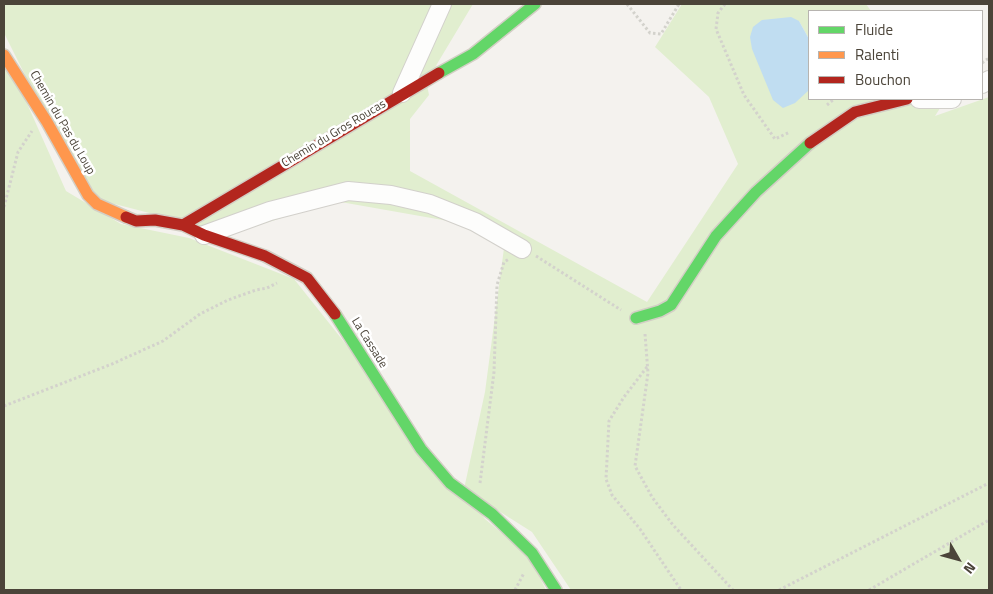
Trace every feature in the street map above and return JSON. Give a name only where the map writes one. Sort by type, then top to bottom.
[{"type":"street","points":[[402,93],[442,4]]},
{"type":"street","name":"Chemin du Gros Roucas","points":[[183,224],[402,93],[473,54],[535,4]]},
{"type":"street","name":"Chemin du Pas du Loup","points":[[4,55],[47,122],[88,196],[97,204]]},
{"type":"street","points":[[636,318],[660,311],[671,305],[716,236],[756,192],[813,140],[854,112],[904,100]]},
{"type":"street","points":[[204,235],[270,212],[348,191],[391,195],[430,204],[475,222],[522,249]]},
{"type":"street","name":"La Cassade","points":[[97,204],[136,221],[155,220],[183,224],[204,235],[264,256],[307,278],[330,305],[421,449],[450,483],[478,503],[532,553],[556,590]]},
{"type":"path","points":[[627,4],[650,33],[661,34],[679,4]]},
{"type":"path","points":[[725,4],[718,13],[716,28],[744,95],[775,139],[792,132]]},
{"type":"path","points":[[824,108],[833,100]]},
{"type":"path","points":[[4,206],[18,152],[32,131],[47,122]]},
{"type":"path","points":[[478,503],[494,372],[497,285],[504,262],[522,249],[644,324],[647,367],[646,391],[635,466],[652,497],[673,525],[733,590]]},
{"type":"path","points":[[4,406],[121,360],[163,341],[207,311],[228,300],[267,288],[296,272]]},
{"type":"path","points":[[647,367],[609,421],[606,479],[612,495],[640,529],[681,590]]},
{"type":"path","points":[[780,590],[989,483]]},
{"type":"path","points":[[869,590],[989,520]]},
{"type":"green space","points":[[4,4],[473,4],[437,64],[427,85],[429,95],[410,119],[410,171],[647,302],[738,164],[709,97],[655,47],[682,4],[866,4],[870,10],[808,10],[808,37],[799,21],[808,100],[945,100],[935,116],[989,97],[989,590],[571,590],[532,532],[464,489],[485,392],[504,248],[454,222],[335,201],[231,234],[99,200],[31,87],[4,33]]},
{"type":"green space","points":[[4,52],[66,191],[121,224],[189,238],[294,279],[485,519],[529,556],[546,590],[4,590]]},
{"type":"water","points":[[791,17],[799,21],[808,37],[808,91],[795,103],[783,108],[773,100],[752,49],[750,37],[753,27],[762,20]]},
{"type":"traffic: fast","points":[[439,73],[473,54],[535,4]]},
{"type":"traffic: fast","points":[[636,318],[660,311],[671,305],[716,236],[756,192],[810,143]]},
{"type":"traffic: fast","points":[[335,314],[421,449],[450,483],[492,514],[532,553],[556,590]]},
{"type":"traffic: slow","points":[[4,55],[47,122],[88,195],[97,204],[126,217]]},
{"type":"traffic: jam","points":[[183,225],[439,73]]},
{"type":"traffic: jam","points":[[810,143],[855,112],[903,100]]},
{"type":"traffic: jam","points":[[126,217],[136,221],[155,220],[183,225],[204,235],[265,256],[307,278],[335,314]]}]
